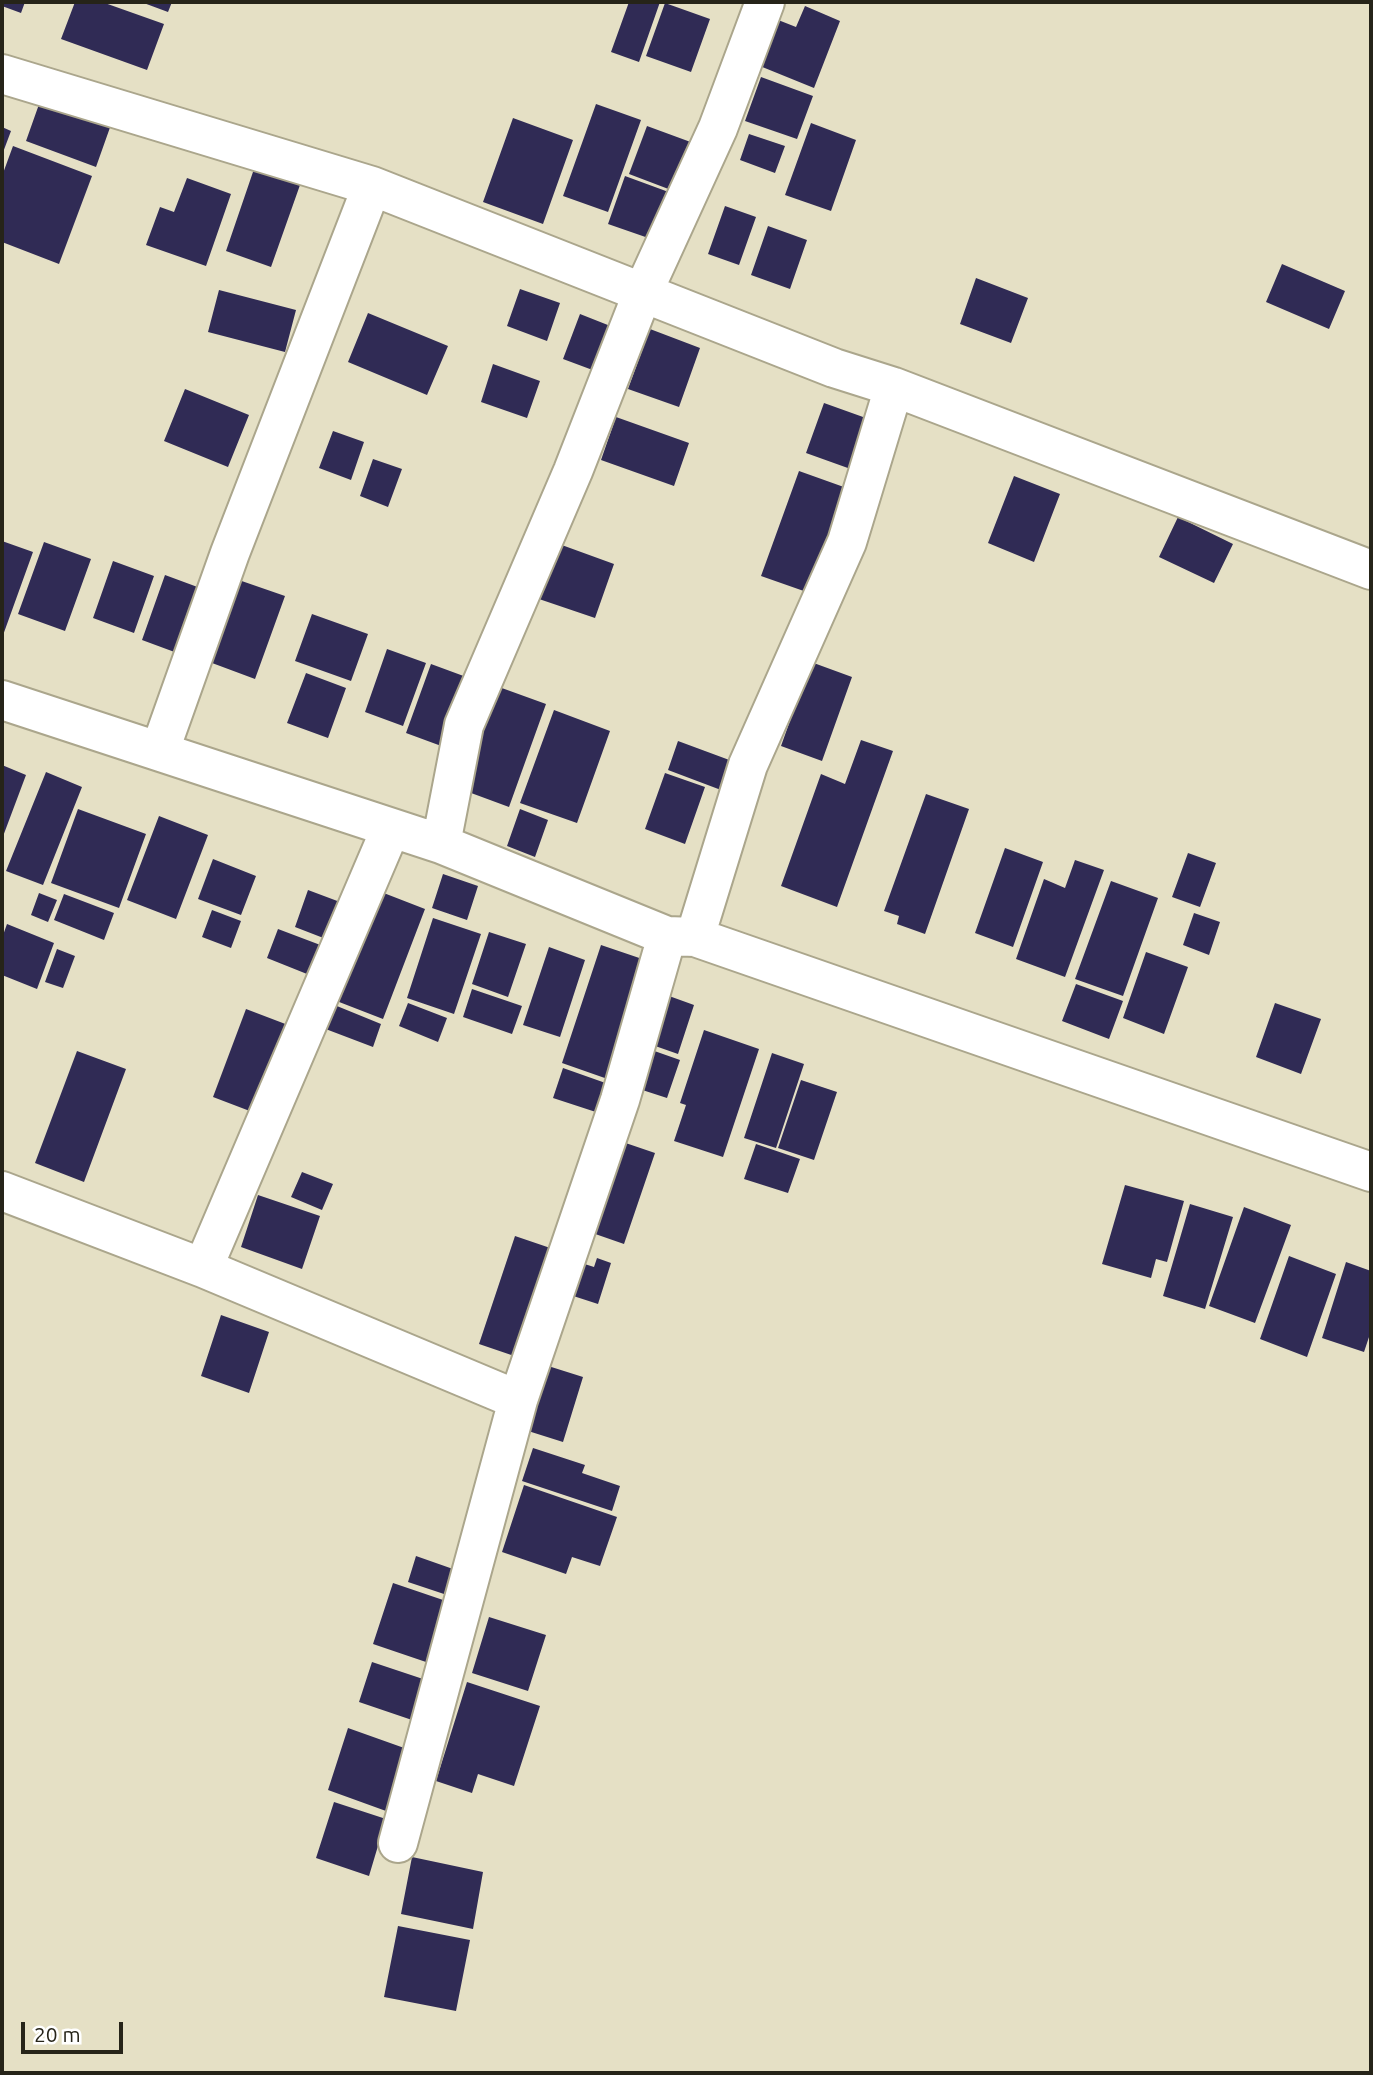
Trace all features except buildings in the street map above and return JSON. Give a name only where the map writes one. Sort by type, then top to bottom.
[{"type":"street","points":[[441,844],[464,725],[573,471],[643,292],[718,128],[765,2]]},
{"type":"street","points":[[2,75],[372,186],[834,368],[894,387],[1371,570]]},
{"type":"street","points":[[160,750],[230,553],[372,186]]},
{"type":"street","points":[[398,1843],[518,1399],[620,1101],[681,936],[748,765],[847,542],[894,387]]},
{"type":"street","points":[[2,700],[441,844],[681,936],[1371,1172]]},
{"type":"street","points":[[203,1268],[391,828]]},
{"type":"street","points":[[2,1191],[203,1268],[518,1399]]}]
